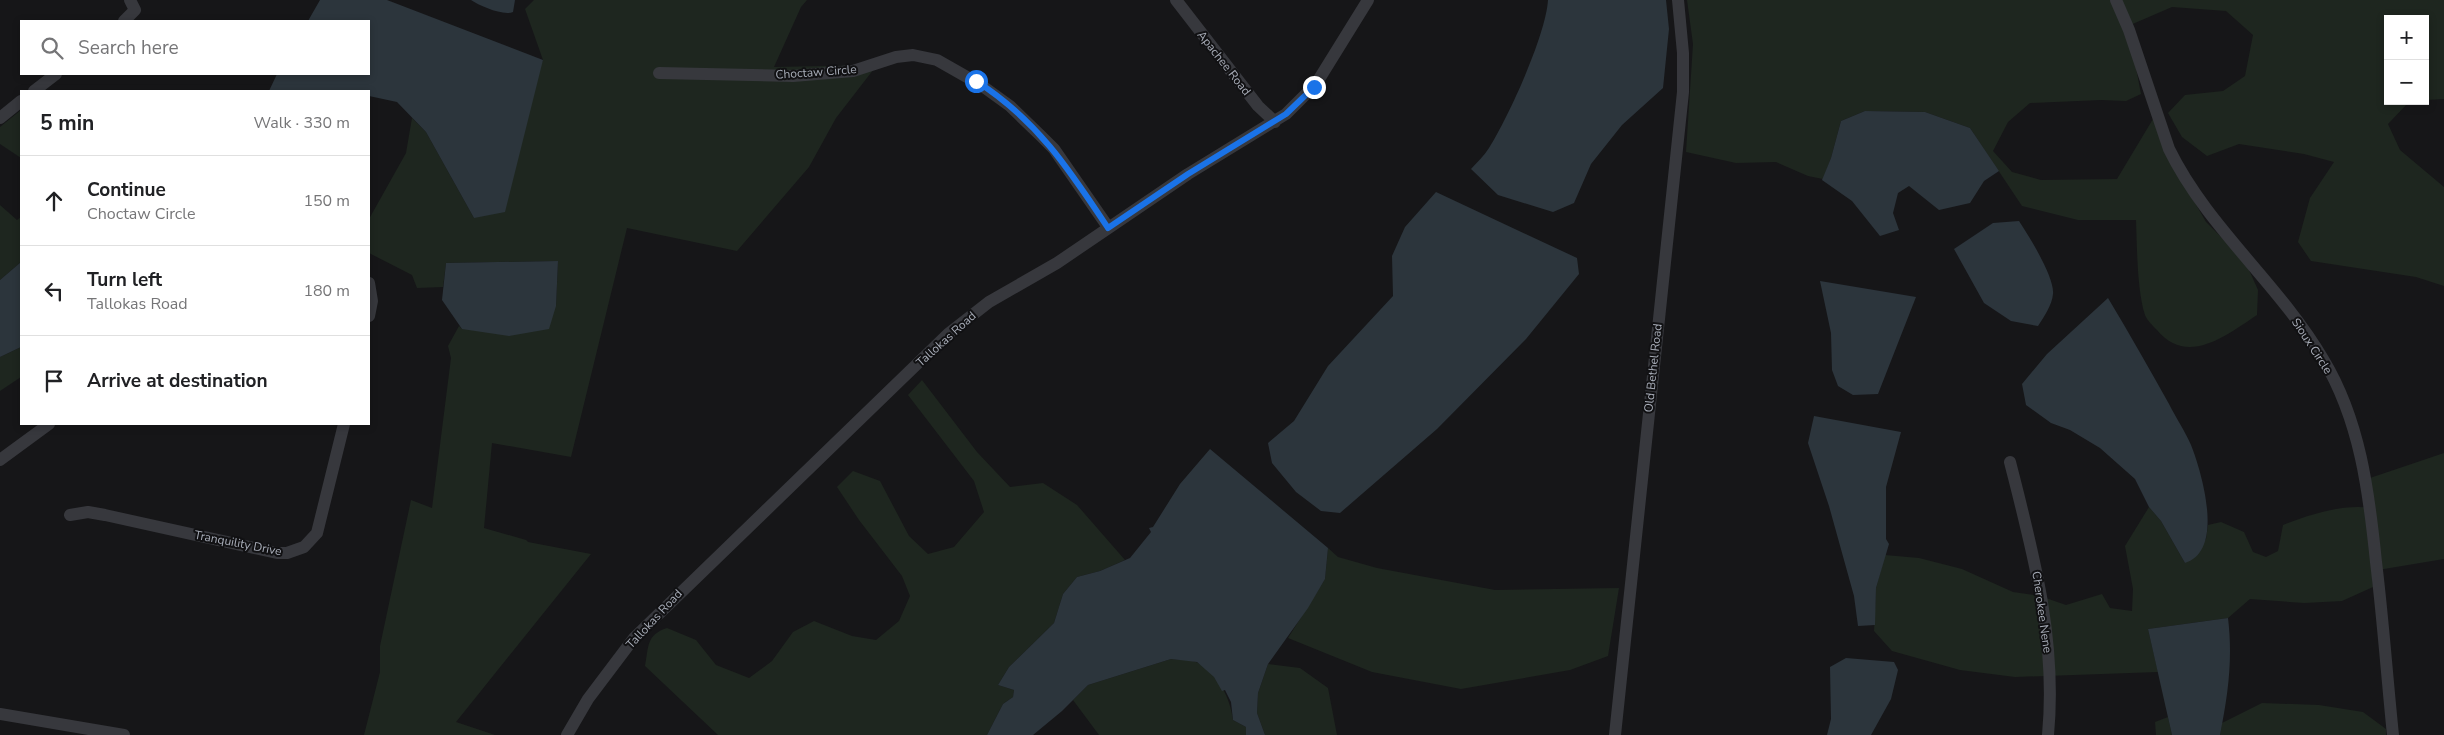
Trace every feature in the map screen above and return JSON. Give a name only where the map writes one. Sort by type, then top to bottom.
[{"type":"street","points":[[125,20],[134,10],[130,0]]},
{"type":"street","name":"Apachee Road","points":[[1176,0],[1252,99],[1275,122]]},
{"type":"street","name":"Tallokas Road","points":[[567,735],[605,674],[643,628],[948,334],[976,311],[1057,262],[1188,174],[1275,122],[1297,106],[1314,87],[1368,0]]},
{"type":"street","name":"Old Bethel Road","points":[[1615,735],[1683,92],[1683,53],[1678,0]]},
{"type":"street","name":"Sioux Circle","points":[[2116,0],[2129,30],[2169,149],[2177,165],[2198,198],[2313,343],[2340,392],[2351,419],[2358,443],[2372,519],[2393,735]]},
{"type":"street","name":"Choctaw Circle","points":[[659,73],[793,76],[853,71],[896,57],[913,55],[937,60],[981,84],[1010,106],[1041,136],[1054,149],[1108,228]]},
{"type":"street","points":[[35,90],[55,75]]},
{"type":"street","points":[[0,118],[20,102]]},
{"type":"street","points":[[370,289],[372,301],[370,311]]},
{"type":"street","points":[[0,460],[48,425]]},
{"type":"street","name":"Tranquility Drive","points":[[70,515],[88,512],[105,514],[277,553],[296,551],[311,541],[321,524],[344,425]]},
{"type":"street","name":"Cherokee Nene","points":[[2010,462],[2042,592],[2051,700],[2048,735]]},
{"type":"street","points":[[0,714],[124,735]]},
{"type":"shaded area","points":[[320,0],[387,0],[543,60],[505,212],[474,218],[426,132],[397,102],[370,96],[370,90],[269,90],[277,75],[370,75],[370,20],[309,20]]},
{"type":"shaded area","points":[[471,0],[515,0],[513,12],[503,13]]},
{"type":"shaded area","points":[[534,0],[807,0],[801,7],[774,67],[877,65],[836,118],[809,167],[737,251],[627,228],[571,457],[492,443],[484,528],[528,542],[591,554],[456,722],[495,735],[364,735],[380,672],[380,646],[411,500],[432,508],[451,358],[448,346],[459,326],[462,329],[556,306],[558,261],[446,263],[443,287],[417,288],[412,275],[370,254],[370,217],[406,153],[412,118],[426,132],[474,218],[543,60],[525,9]]},
{"type":"shaded area","points":[[1548,0],[1666,0],[1669,29],[1663,88],[1622,125],[1591,164],[1574,203],[1553,212],[1498,195],[1471,169],[1489,148],[1525,76],[1541,34]]},
{"type":"shaded area","points":[[1687,0],[2444,0],[2444,99],[2429,100],[2429,15],[2384,15],[2384,105],[2406,105],[2388,124],[2400,150],[2444,187],[2444,286],[2416,277],[2311,261],[2298,242],[2310,198],[2334,162],[2304,154],[2239,144],[2207,156],[2182,137],[2168,113],[2185,95],[2223,91],[2245,76],[2253,35],[2226,11],[2172,7],[2128,26],[2141,94],[2126,101],[2101,100],[2030,103],[2008,122],[1993,151],[2012,172],[2041,180],[2117,179],[2153,119],[2178,173],[2206,222],[2245,261],[2258,290],[2257,315],[2220,338],[2194,347],[2181,346],[2169,341],[2152,325],[2145,315],[2139,281],[2136,220],[2078,220],[2022,206],[1970,128],[1925,112],[1865,111],[1841,121],[1823,179],[1808,176],[1776,162],[1736,163],[1686,152],[1693,44]]},
{"type":"shaded area","points":[[20,111],[20,157],[0,144],[0,127]]},
{"type":"shaded area","points":[[1865,111],[1925,112],[1970,128],[1999,171],[1984,181],[1970,203],[1939,210],[1909,186],[1898,193],[1893,213],[1899,230],[1880,236],[1852,201],[1822,180],[1831,158],[1841,121]]},
{"type":"shaded area","points":[[1436,192],[1577,258],[1579,274],[1526,339],[1437,429],[1340,513],[1321,511],[1296,492],[1272,463],[1268,443],[1294,421],[1328,366],[1393,296],[1392,256],[1405,227]]},
{"type":"shaded area","points":[[0,205],[17,220],[20,218],[20,263],[0,280]]},
{"type":"shaded area","points":[[2019,221],[2040,257],[2053,287],[2051,302],[2038,326],[2011,321],[1984,303],[1954,249],[1993,223]]},
{"type":"shaded area","points":[[558,261],[556,306],[549,329],[509,336],[462,329],[442,300],[446,263]]},
{"type":"shaded area","points":[[20,263],[20,347],[0,357],[0,280]]},
{"type":"shaded area","points":[[1820,281],[1916,297],[1878,394],[1853,395],[1838,386],[1832,370],[1831,333]]},
{"type":"shaded area","points":[[2108,298],[2186,435],[2196,458],[2207,510],[2207,528],[2204,543],[2197,556],[2185,563],[2161,521],[2149,507],[2135,479],[2100,448],[2070,430],[2051,423],[2026,405],[2022,384],[2047,354]]},
{"type":"shaded area","points":[[20,347],[20,378],[0,391],[0,357]]},
{"type":"shaded area","points":[[922,380],[977,452],[1010,487],[1043,483],[1077,505],[1125,560],[1100,571],[1077,577],[1063,594],[1054,623],[1009,667],[998,685],[1014,690],[1013,697],[1003,704],[987,735],[718,735],[645,666],[648,647],[655,634],[667,628],[696,640],[716,665],[749,678],[772,661],[793,632],[814,621],[852,636],[876,640],[899,621],[910,596],[902,576],[859,520],[837,487],[853,471],[880,481],[909,536],[928,554],[954,547],[984,512],[974,481],[908,395]]},
{"type":"shaded area","points":[[1814,416],[1901,432],[1886,487],[1886,539],[1889,544],[1876,588],[1875,625],[1858,626],[1854,596],[1829,506],[1808,443]]},
{"type":"shaded area","points":[[1210,449],[1328,548],[1325,579],[1308,608],[1268,664],[1258,693],[1257,713],[1265,735],[1246,735],[1246,727],[1233,720],[1231,702],[1225,690],[1222,691],[1214,677],[1197,662],[1171,659],[1088,685],[1062,711],[1033,735],[987,735],[1003,704],[1013,697],[1014,690],[998,685],[1009,667],[1054,623],[1063,594],[1077,577],[1100,571],[1130,558],[1151,532],[1149,528],[1153,527],[1180,484]]},
{"type":"shaded area","points":[[2444,453],[2444,559],[2372,571],[2373,587],[2342,601],[2304,603],[2250,599],[2228,618],[2148,629],[2158,672],[2015,677],[1960,670],[1892,651],[1874,631],[1876,588],[1885,555],[1919,558],[1962,569],[2013,592],[2040,596],[2066,605],[2102,594],[2110,608],[2132,611],[2133,589],[2125,546],[2149,507],[2161,521],[2185,563],[2206,539],[2208,525],[2221,522],[2244,532],[2253,552],[2266,557],[2278,551],[2283,525],[2327,511],[2349,507],[2372,508],[2367,479]]},
{"type":"shaded area","points":[[1328,548],[1338,557],[1377,568],[1495,590],[1619,588],[1608,656],[1570,670],[1461,689],[1372,672],[1288,638],[1325,579]]},
{"type":"shaded area","points":[[2228,618],[2229,677],[2220,735],[2172,735],[2148,629]]},
{"type":"shaded area","points":[[1846,658],[1894,662],[1898,670],[1891,699],[1871,735],[1827,735],[1831,719],[1830,667]]},
{"type":"shaded area","points":[[1171,659],[1195,662],[1212,674],[1226,695],[1233,720],[1246,727],[1246,735],[1099,735],[1073,700],[1088,685]]},
{"type":"shaded area","points":[[1268,664],[1300,668],[1328,688],[1337,735],[1265,735],[1257,713],[1258,693]]},
{"type":"shaded area","points":[[2262,703],[2319,705],[2363,712],[2386,729],[2386,735],[2220,735],[2222,723]]},
{"type":"shaded area","points":[[2168,717],[2172,735],[2156,735],[2155,722]]},
{"type":"route","points":[[976,81],[1010,106],[1054,149],[1108,228],[1188,174],[1286,114],[1297,106],[1314,87]]}]
